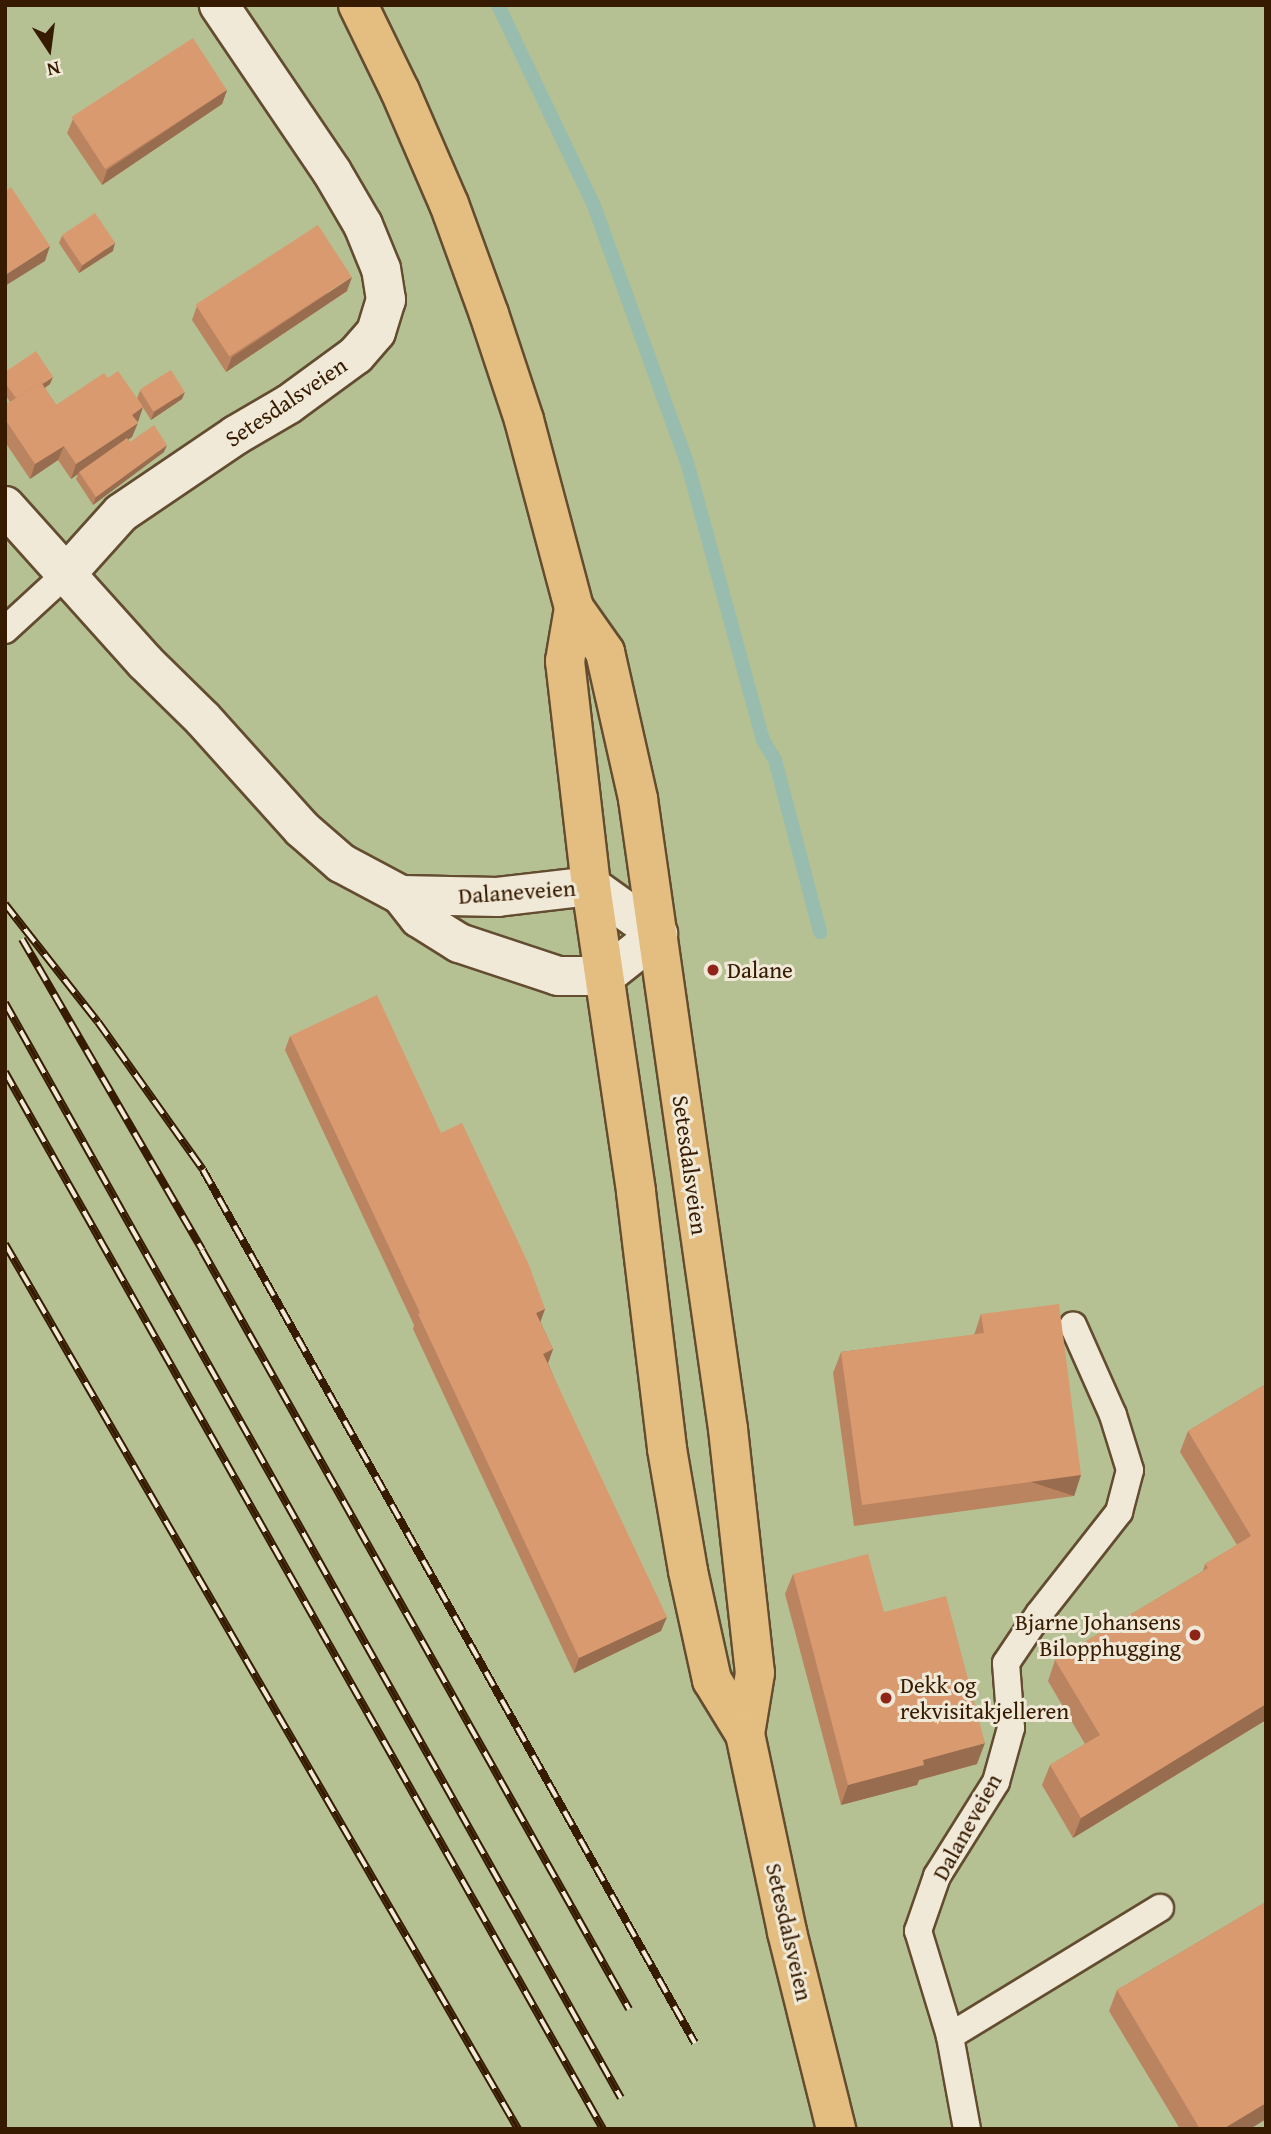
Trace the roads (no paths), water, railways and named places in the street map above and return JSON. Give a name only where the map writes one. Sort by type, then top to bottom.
[{"type":"highway","name":"Setesdalsveien","points":[[358,5],[449,204],[489,314],[524,420],[574,608],[605,652],[638,799],[728,1429],[755,1673],[745,1734]]},
{"type":"highway","name":"Setesdalsveien","points":[[574,608],[565,661],[591,886],[636,1192],[667,1449],[688,1571],[712,1680],[745,1734],[787,1932],[836,2129]]},
{"type":"street","name":"Setesdalsveien","points":[[66,573],[121,513],[236,435],[289,404],[356,355],[376,332],[386,300],[382,268],[363,225],[332,172],[219,5]]},
{"type":"street","name":"Dalaneveien","points":[[5,506],[127,643],[203,719],[302,829],[341,863],[401,895],[419,918],[459,943],[558,976],[604,976]]},
{"type":"street","name":"Dalaneveien","points":[[401,895],[498,897],[591,886],[658,934]]},
{"type":"street","points":[[604,976],[658,934]]},
{"type":"lane","points":[[5,629],[66,573]]},
{"type":"lane","name":"Dalaneveien","points":[[967,2129],[950,2036],[918,1931],[937,1876],[996,1782],[1011,1728],[1006,1664],[1039,1614],[1119,1512],[1130,1470],[1113,1415],[1073,1325]]},
{"type":"lane","points":[[950,2036],[1160,1908]]},
{"type":"waterway","points":[[498,5],[593,203],[687,462],[763,740],[775,760],[820,932]]},
{"type":"railway","points":[[5,904],[98,1022],[203,1170],[695,2043]]},
{"type":"railway","points":[[22,939],[202,1250],[629,2009]]},
{"type":"railway","points":[[5,1003],[621,2098]]},
{"type":"railway","points":[[5,1072],[603,2129]]},
{"type":"railway","points":[[5,1244],[518,2129]]},
{"type":"place","name":"Dalane","points":[[713,970]]},
{"type":"place","name":"Bjarne Johansens Bilopphugging","points":[[1195,1635]]},
{"type":"place","name":"Dekk og rekvisitakjelleren","points":[[886,1698]]}]
